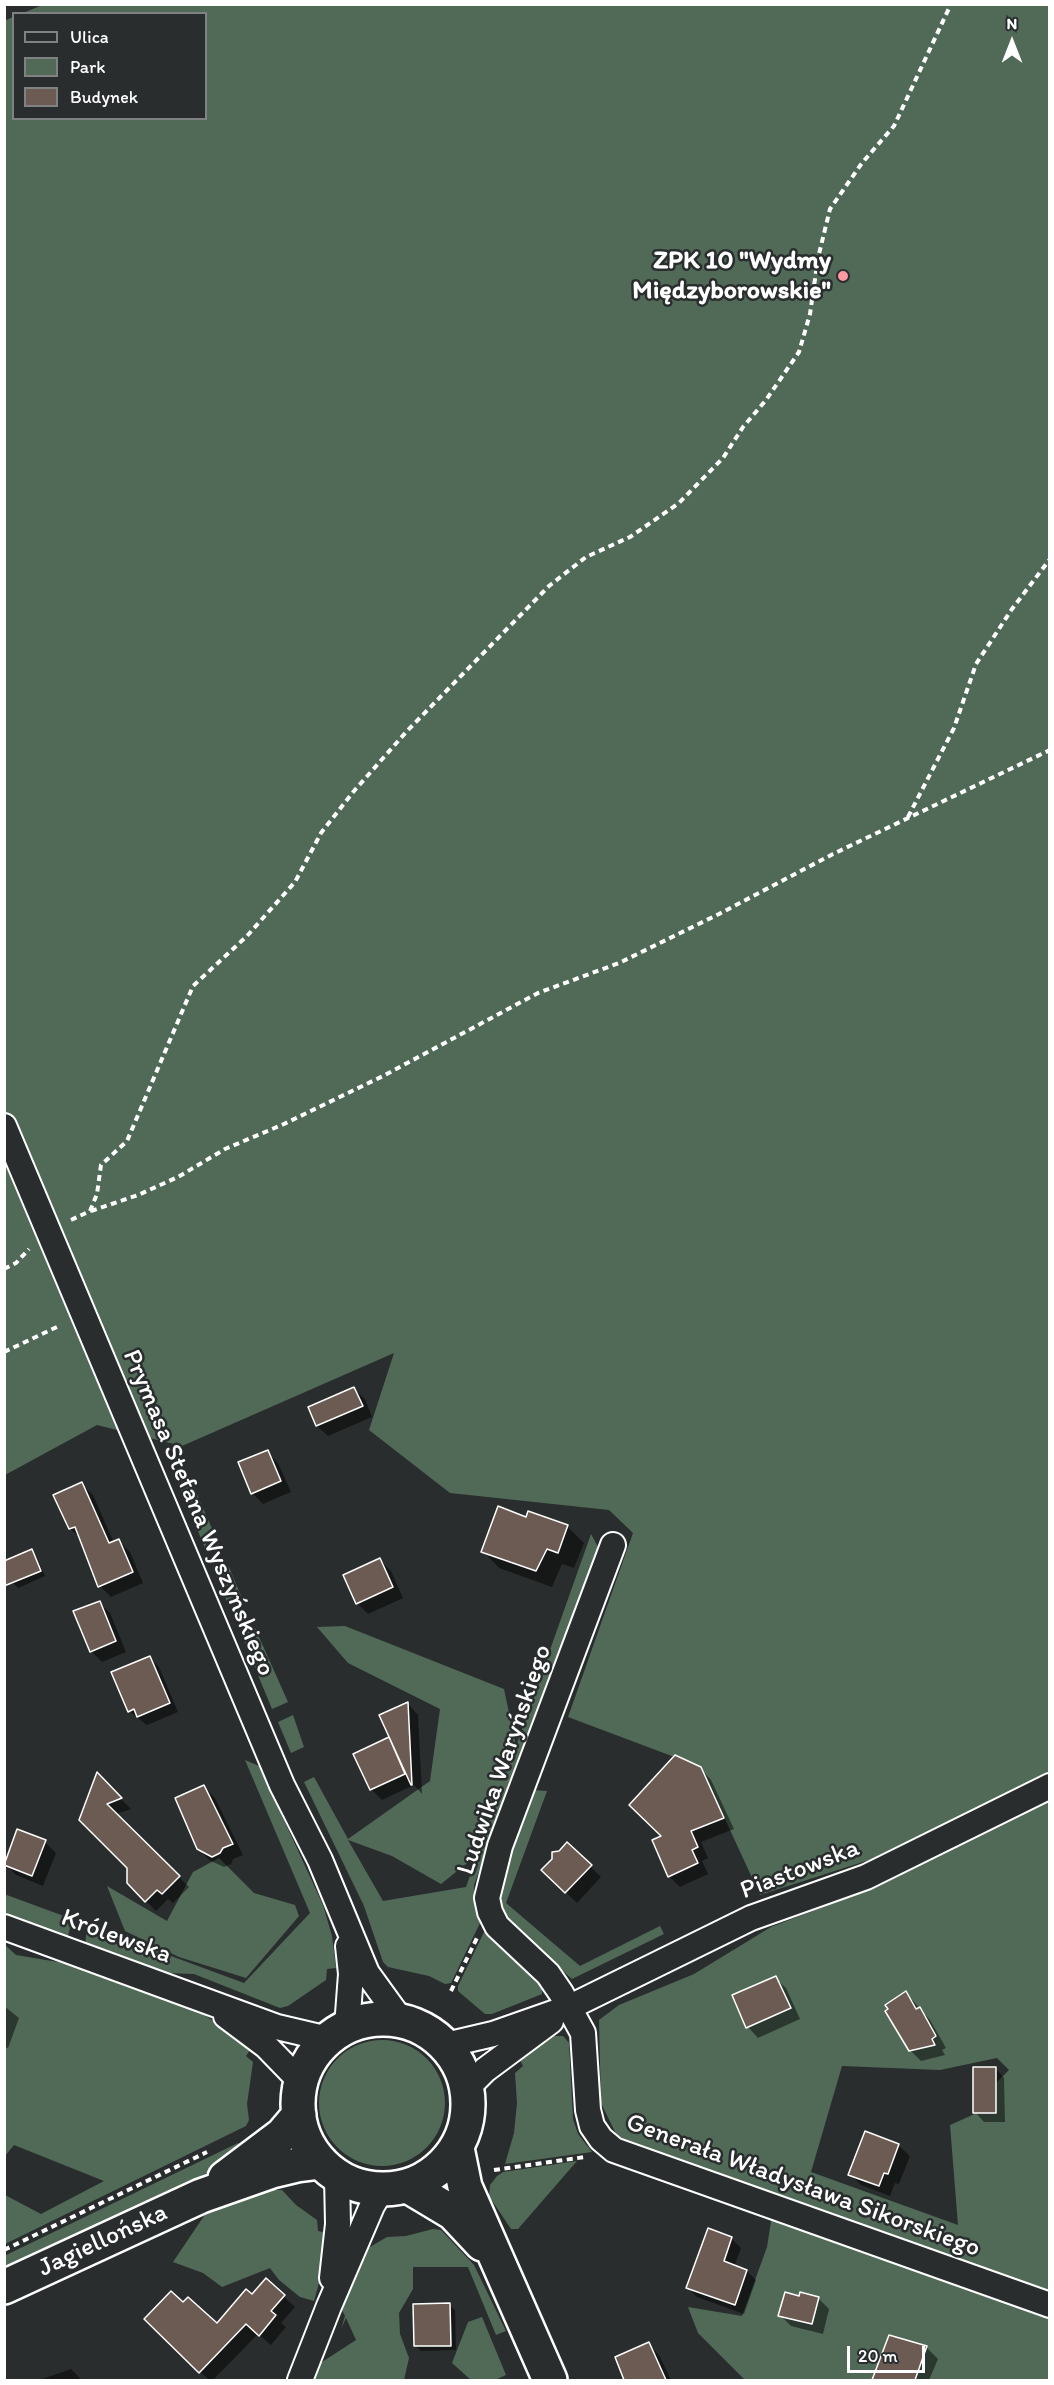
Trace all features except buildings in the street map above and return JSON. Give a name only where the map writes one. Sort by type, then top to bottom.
[{"type":"street","name":"Prymasa Stefana Wyszyńskiego","points":[[4,1126],[241,1688],[367,1973],[401,2020]]},
{"type":"street","name":"Ludwika Waryńskiego","points":[[570,2007],[548,1974],[497,1926],[490,1912],[488,1898],[500,1846],[613,1545]]},
{"type":"street","name":"Piastowska","points":[[446,2045],[493,2034],[570,2007],[752,1918],[866,1877],[1050,1786]]},
{"type":"street","name":"Prymasa Stefana Wyszyńskiego","points":[[337,2033],[351,1974],[344,1919]]},
{"type":"street","name":"Królewska","points":[[4,1927],[277,2027],[337,2033]]},
{"type":"street","name":"Królewska","points":[[207,2002],[266,2046],[300,2081]]},
{"type":"street","name":"Piastowska","points":[[467,2088],[485,2070],[570,2007]]},
{"type":"street","name":"Generała Władysława Sikorskiego","points":[[570,2007],[583,2033],[588,2110],[592,2126],[601,2139],[614,2150],[1050,2305]]},
{"type":"street","points":[[300,2380],[365,2222],[395,2188],[436,2172],[457,2148],[467,2123],[467,2088],[462,2071],[446,2045],[421,2027],[401,2020],[383,2019],[364,2021],[337,2033],[310,2059],[300,2081],[297,2098],[299,2115],[310,2148],[329,2169],[357,2185],[395,2188],[453,2213],[500,2263]]},
{"type":"street","name":"Jagiellońska","points":[[201,2196],[282,2135],[299,2115]]},
{"type":"street","points":[[457,2148],[465,2187],[550,2380]]},
{"type":"street","name":"Jagiellońska","points":[[4,2287],[201,2196],[272,2171],[297,2165],[329,2169]]},
{"type":"street","points":[[329,2169],[338,2224],[329,2306]]},
{"type":"path","points":[[90,1211],[97,1194],[101,1165],[127,1141],[193,986],[248,936],[295,882],[321,833],[354,791],[407,731],[549,586],[586,557],[630,537],[679,503],[723,458],[743,427],[766,399],[799,352],[810,314],[818,258],[830,209],[861,163],[894,126],[951,4]]},
{"type":"path","points":[[908,818],[950,737],[963,706],[976,664],[1012,609],[1050,559]]},
{"type":"path","points":[[47,1228],[138,1196],[177,1177],[225,1149],[284,1124],[374,1080],[538,993],[629,958],[908,818],[1050,750]]},
{"type":"path","points":[[4,1352],[85,1314]]},
{"type":"path","points":[[451,1991],[490,1912]]},
{"type":"path","points":[[4,2250],[209,2151]]},
{"type":"path","points":[[494,2170],[588,2157]]},
{"type":"green space","points":[[45,4],[1049,5],[1049,1773],[869,1860],[760,1895],[701,1767],[568,1717],[633,1533],[609,1510],[450,1493],[369,1430],[394,1353],[182,1446],[97,1425],[5,1475],[4,21],[12,17],[12,120],[207,120],[207,12],[25,12]]},
{"type":"green space","points":[[190,1478],[220,1547],[207,1553],[178,1483]]},
{"type":"green space","points":[[591,1534],[598,1547],[474,1885],[474,1903],[480,1923],[451,1983],[445,1984],[429,1976],[388,1967],[383,1962],[364,1906],[304,1782],[314,1777],[348,1839],[430,1781],[440,1709],[348,1663],[317,1627],[345,1626],[504,1689],[516,1746]],"holes":[[[494,1808],[466,1887],[383,1901],[348,1840],[392,1856],[441,1884],[471,1860]]]},
{"type":"green space","points":[[229,1567],[242,1598],[228,1604],[215,1573]]},
{"type":"green space","points":[[255,1628],[288,1702],[272,1709],[241,1634]]},
{"type":"green space","points":[[293,1715],[304,1747],[291,1753],[278,1722]]},
{"type":"green space","points":[[245,1760],[259,1766],[323,1905],[332,1936],[336,1968],[327,1969],[326,1980],[288,2006],[280,2008],[194,1974],[165,1973],[85,1946],[87,1925],[244,1983],[310,1913]]},
{"type":"green space","points":[[533,1790],[547,1791],[506,1903],[580,1966],[660,1926],[664,1934],[572,1979],[515,1930],[503,1912],[499,1893],[501,1879]]},
{"type":"green space","points":[[1049,1797],[1049,2380],[745,2380],[698,2333],[688,2307],[742,2316],[767,2247],[775,2196],[617,2136],[601,2103],[599,2020],[619,2005],[694,1974],[771,1927],[883,1884]],"holes":[[[997,2058],[1009,2070],[986,2093],[997,2104],[950,2125],[958,2225],[811,2172],[842,2066],[940,2070]]]},
{"type":"green space","points":[[219,1858],[254,1893],[295,1905],[299,1916],[246,1978],[179,1957],[125,1931],[107,1886],[167,1921],[193,1872]]},
{"type":"green space","points":[[4,1894],[72,1919],[67,1941],[5,1917]]},
{"type":"green space","points":[[485,1930],[542,1984],[542,1994],[492,2014],[485,2014],[458,1991],[458,1986]]},
{"type":"green space","points":[[5,1945],[16,1955],[64,1963],[199,2012],[241,2038],[252,2047],[246,2056],[253,2062],[247,2104],[249,2120],[246,2126],[5,2244],[5,2195],[41,2214],[104,2181],[14,2145],[5,2156]]},
{"type":"green space","points":[[554,2036],[563,2036],[569,2043],[573,2119],[578,2134],[592,2152],[505,2164],[514,2133],[517,2103],[515,2073],[523,2066],[519,2058]]},
{"type":"green space","points":[[382,2040],[406,2045],[427,2058],[440,2079],[445,2103],[440,2127],[427,2148],[406,2161],[382,2166],[358,2161],[337,2148],[324,2127],[319,2103],[324,2079],[337,2058],[358,2045]]},
{"type":"green space","points":[[238,2143],[246,2149],[172,2194],[5,2271],[4,2256]]},
{"type":"green space","points":[[577,2161],[518,2229],[511,2229],[489,2196],[490,2185],[497,2176],[503,2172]]},
{"type":"green space","points":[[273,2190],[282,2190],[296,2205],[317,2220],[318,2231],[327,2233],[322,2272],[314,2301],[300,2297],[279,2280],[270,2268],[222,2287],[203,2273],[173,2262],[208,2210]]},
{"type":"green space","points":[[433,2229],[441,2230],[474,2265],[506,2331],[496,2335],[468,2267],[413,2267],[413,2289],[399,2313],[400,2334],[409,2358],[404,2380],[314,2380],[322,2362],[356,2340],[346,2318],[341,2329],[345,2316],[341,2308],[353,2257],[387,2237],[406,2236]]},
{"type":"green space","points":[[482,2317],[506,2375],[495,2380],[471,2380],[452,2363],[468,2322]]},
{"type":"place","name":"ZPK 10 \"Wydmy Międzyborowskie\"","points":[[843,276]]}]
